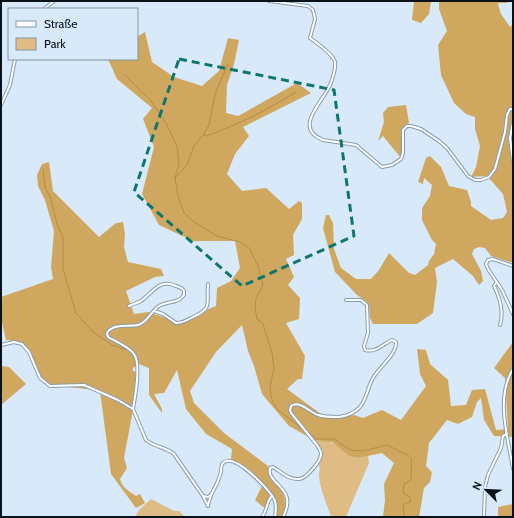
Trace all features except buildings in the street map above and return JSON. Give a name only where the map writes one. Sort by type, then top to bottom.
[{"type":"street","points":[[45,8],[54,1]]},
{"type":"street","points":[[269,1],[308,6],[313,10],[315,19],[310,38],[331,55],[335,61],[334,70],[328,88],[310,117],[310,127],[314,134],[323,140],[356,145],[382,167],[395,164],[401,160],[403,153],[403,130],[406,127],[411,126],[424,131],[445,146],[470,178],[478,180],[486,178],[494,172],[497,166],[508,112],[510,109],[513,109]]},
{"type":"street","points":[[1,105],[10,86],[15,60]]},
{"type":"street","points":[[513,122],[510,138],[513,161]]},
{"type":"street","points":[[513,266],[493,259],[488,260],[487,266],[504,294],[513,314]]},
{"type":"street","points":[[496,282],[494,286],[499,296],[501,308],[500,325]]},
{"type":"street","points":[[129,306],[139,302],[154,289],[166,283],[172,284],[184,290],[184,295],[180,300],[162,304],[142,323],[113,327],[107,333],[108,337],[132,352],[136,357],[137,387],[133,409],[146,440],[172,452],[203,496],[208,506],[222,466],[225,462],[228,461],[235,463],[247,470],[272,496],[276,504],[275,517]]},
{"type":"street","points":[[154,310],[176,323],[191,318],[203,312],[206,308],[208,284]]},
{"type":"street","points":[[283,517],[288,506],[288,500],[284,492],[270,475],[270,468],[273,467],[290,478],[301,479],[309,474],[320,460],[321,455],[317,446],[291,413],[290,407],[293,404],[299,404],[316,414],[323,416],[342,416],[353,412],[363,403],[374,376],[387,360],[396,344],[396,341],[391,340],[374,350],[366,350],[364,346],[367,340],[368,332],[366,305],[361,300],[346,300]]},
{"type":"street","points":[[1,345],[14,342],[22,344],[29,352],[40,378],[50,386],[75,384],[87,385],[133,409]]},
{"type":"street","points":[[513,369],[507,380],[504,392],[504,411],[513,469]]},
{"type":"street","points":[[484,516],[484,489],[487,478],[501,448],[503,436],[507,434]]},
{"type":"street","points":[[203,496],[208,497],[211,495]]},
{"type":"street","points":[[262,517],[266,511],[269,498],[272,496]]},
{"type":"highlighted area","points":[[179,59],[334,90],[354,236],[242,286],[134,192]]},
{"type":"green space","points":[[314,440],[330,442],[351,456],[368,456],[369,463],[346,517],[332,517],[330,514],[322,491],[319,476],[320,468],[318,464],[322,457],[322,451]]},
{"type":"green space","points":[[151,499],[174,511],[179,511],[185,517],[135,517],[139,510]]},
{"type":"shaded area","points":[[414,1],[431,1],[429,14],[421,23],[412,20]]},
{"type":"shaded area","points":[[439,1],[509,1],[507,3],[498,4],[501,14],[510,27],[513,24],[513,263],[491,256],[485,248],[479,247],[474,249],[472,254],[481,271],[483,281],[479,285],[473,276],[453,259],[435,268],[437,282],[433,313],[417,324],[373,324],[370,318],[369,304],[356,294],[335,272],[323,228],[326,215],[329,215],[333,223],[334,249],[341,268],[356,279],[371,279],[379,270],[389,253],[409,273],[415,275],[428,265],[434,254],[436,244],[432,240],[422,220],[422,208],[430,196],[432,185],[424,178],[423,184],[418,182],[426,158],[430,156],[441,167],[449,186],[467,190],[471,206],[491,220],[503,218],[507,212],[503,194],[487,176],[471,177],[476,167],[480,146],[475,129],[475,117],[466,114],[454,103],[441,75],[438,45],[447,31],[439,9]]},
{"type":"shaded area","points":[[145,32],[152,62],[174,77],[202,86],[219,71],[228,38],[239,40],[234,64],[227,85],[226,113],[238,116],[297,83],[311,93],[243,127],[249,136],[235,154],[227,174],[242,191],[266,188],[289,209],[299,201],[302,203],[302,219],[293,235],[294,255],[286,259],[294,277],[288,285],[300,298],[299,319],[286,323],[305,356],[302,379],[298,379],[287,389],[325,417],[339,418],[354,415],[363,418],[382,410],[401,420],[426,386],[420,374],[417,349],[426,350],[430,364],[448,380],[451,406],[466,405],[472,390],[485,389],[496,430],[508,429],[505,378],[494,368],[513,342],[513,437],[494,436],[484,420],[481,398],[477,402],[472,417],[458,424],[447,420],[429,443],[426,466],[432,472],[430,482],[424,488],[419,517],[383,517],[385,500],[384,484],[394,463],[382,453],[358,458],[349,456],[332,442],[314,440],[289,426],[262,394],[248,351],[242,325],[216,352],[190,391],[194,403],[224,433],[268,466],[268,473],[280,488],[285,498],[284,510],[281,517],[277,517],[277,506],[273,495],[268,499],[266,507],[263,507],[255,500],[262,486],[231,459],[232,449],[206,434],[186,409],[177,370],[164,393],[154,394],[162,409],[162,413],[149,395],[149,368],[139,364],[133,368],[133,371],[136,372],[133,410],[124,458],[127,468],[120,479],[122,485],[128,491],[136,496],[140,494],[145,503],[136,508],[111,474],[100,391],[47,384],[37,373],[31,352],[26,346],[18,342],[6,340],[1,318],[1,297],[53,279],[51,267],[54,231],[45,200],[38,186],[37,175],[42,164],[49,162],[53,191],[99,237],[116,223],[123,222],[125,234],[124,247],[128,262],[161,269],[164,276],[155,277],[126,291],[134,314],[148,312],[178,322],[216,306],[217,288],[231,281],[240,268],[235,241],[193,241],[159,225],[142,194],[154,147],[143,119],[152,108],[117,79],[108,60],[138,60],[138,36]]},
{"type":"shaded area","points":[[406,105],[409,123],[403,127],[401,134],[401,158],[383,136],[378,141],[384,122],[383,113],[388,107]]},
{"type":"shaded area","points":[[1,366],[9,367],[26,384],[1,405]]},
{"type":"shaded area","points":[[513,504],[513,517],[498,517],[498,507]]},
{"type":"waterway","points":[[175,178],[187,165],[194,146],[209,125],[215,94],[228,64]]},
{"type":"waterway","points":[[125,75],[151,101],[166,123],[177,146],[179,164],[175,178],[178,196],[184,213],[194,222],[217,236],[240,242],[249,248],[258,266],[263,285],[256,298],[255,308],[257,319],[263,324],[272,353],[274,369],[270,386],[273,403],[278,410],[303,429]]},
{"type":"waterway","points":[[204,134],[206,136],[241,122],[296,92]]},
{"type":"waterway","points":[[43,169],[45,187],[51,199],[57,224],[63,237],[63,269],[76,313],[93,332],[112,345],[127,350]]},
{"type":"waterway","points":[[309,433],[316,439],[334,439],[350,450],[363,451],[387,445],[409,456]]},
{"type":"waterway","points":[[404,517],[403,505],[411,501],[409,496],[404,494],[403,489],[404,484],[411,480],[411,458]]}]
